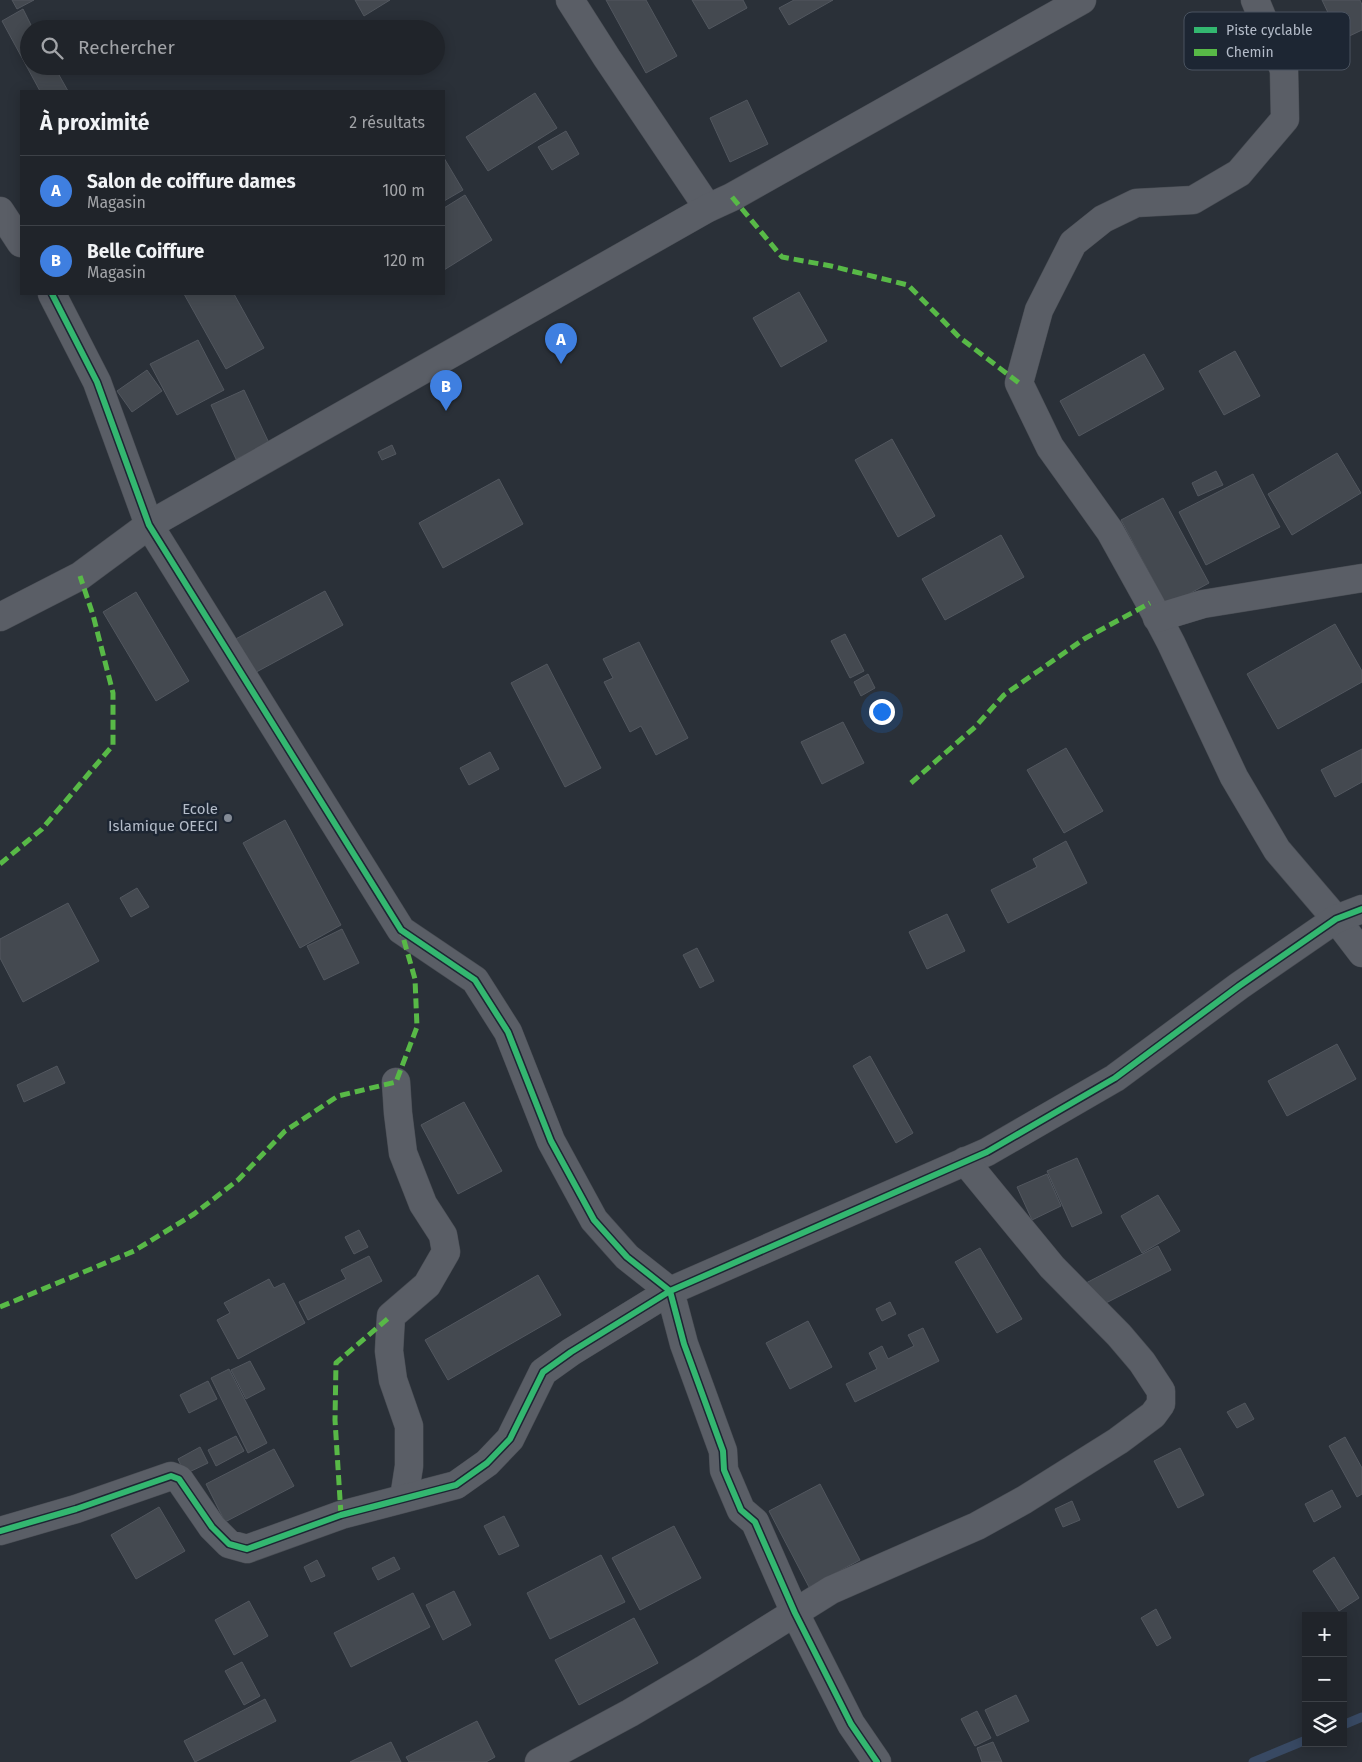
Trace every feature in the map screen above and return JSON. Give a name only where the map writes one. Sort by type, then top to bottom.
[{"type":"street","points":[[570,0],[708,208]]},
{"type":"street","points":[[0,617],[80,576],[149,525],[708,208],[749,187],[1082,0]]},
{"type":"street","points":[[1255,0],[1260,12]]},
{"type":"street","points":[[1284,70],[1285,119],[1239,173],[1193,200],[1136,203],[1103,219],[1072,243],[1040,310],[1019,383],[1050,447],[1110,531],[1157,618],[1234,777],[1277,850],[1336,919],[1362,953]]},
{"type":"street","points":[[0,211],[20,241]]},
{"type":"street","points":[[53,295],[97,382],[149,525],[401,930],[475,980],[480,987],[508,1032],[551,1141],[594,1220],[627,1257],[670,1291],[684,1344],[723,1451],[724,1470],[740,1510],[755,1522],[795,1613],[851,1724],[877,1762]]},
{"type":"street","points":[[1157,618],[1204,604],[1362,578]]},
{"type":"street","points":[[0,1531],[76,1509],[171,1476],[179,1479],[212,1527],[229,1544],[247,1548],[341,1515],[456,1485],[487,1464],[510,1439],[543,1372],[571,1352],[670,1291],[987,1152],[1115,1078],[1239,986],[1336,919],[1362,909]]},
{"type":"street","points":[[396,1082],[403,1153],[423,1204],[443,1235],[446,1252],[427,1285],[391,1316],[389,1351],[393,1380],[409,1426],[409,1466],[404,1498]]},
{"type":"street","points":[[539,1762],[630,1713],[703,1670],[831,1590],[977,1526],[1024,1500],[1118,1441],[1153,1415],[1161,1404],[1161,1391],[1142,1362],[1119,1335],[1052,1266],[965,1161]]},
{"type":"building","points":[[12,0],[34,0],[17,9]]},
{"type":"building","points":[[355,0],[390,0],[364,16]]},
{"type":"building","points":[[606,0],[646,0],[677,56],[646,73]]},
{"type":"building","points":[[692,0],[743,0],[747,8],[709,29]]},
{"type":"building","points":[[794,0],[833,0],[789,25],[779,8]]},
{"type":"building","points":[[1322,0],[1360,0],[1362,5],[1362,30],[1350,36],[1350,12],[1328,12]]},
{"type":"building","points":[[23,9],[28,20],[20,20],[20,54],[2,21]]},
{"type":"building","points":[[31,75],[59,75],[67,90],[39,90]]},
{"type":"building","points":[[535,93],[557,128],[488,171],[466,137]]},
{"type":"building","points":[[747,100],[768,144],[730,162],[710,118]]},
{"type":"building","points":[[566,131],[579,154],[552,170],[538,147]]},
{"type":"building","points":[[445,160],[463,190],[445,200]]},
{"type":"building","points":[[465,195],[492,240],[445,269],[445,207]]},
{"type":"building","points":[[799,292],[827,341],[781,367],[753,318]]},
{"type":"building","points":[[185,295],[235,295],[264,348],[226,369]]},
{"type":"building","points":[[198,340],[224,390],[177,415],[150,364]]},
{"type":"building","points":[[1235,351],[1260,396],[1224,415],[1199,371]]},
{"type":"building","points":[[1144,354],[1164,389],[1079,436],[1060,401]]},
{"type":"building","points":[[147,370],[162,391],[132,412],[117,391]]},
{"type":"building","points":[[244,390],[269,443],[236,459],[211,405]]},
{"type":"building","points":[[892,439],[935,516],[898,537],[855,460]]},
{"type":"building","points":[[392,445],[396,454],[382,460],[378,452]]},
{"type":"building","points":[[1337,453],[1361,493],[1292,535],[1268,494]]},
{"type":"building","points":[[1216,471],[1223,485],[1198,496],[1192,483]]},
{"type":"building","points":[[1253,474],[1280,527],[1206,565],[1179,512]]},
{"type":"building","points":[[499,479],[523,524],[443,568],[419,523]]},
{"type":"building","points":[[1163,498],[1209,583],[1167,606],[1121,520]]},
{"type":"building","points":[[1001,535],[1024,577],[945,620],[922,579]]},
{"type":"building","points":[[325,591],[343,625],[249,676],[230,642]]},
{"type":"building","points":[[136,592],[189,681],[156,701],[103,612]]},
{"type":"building","points":[[1335,624],[1362,671],[1362,682],[1278,729],[1247,674]]},
{"type":"building","points":[[845,634],[864,671],[850,678],[831,641]]},
{"type":"building","points":[[639,642],[688,738],[656,755],[641,726],[630,732],[604,682],[613,678],[603,659]]},
{"type":"building","points":[[547,664],[601,768],[565,787],[511,683]]},
{"type":"building","points":[[868,674],[875,688],[861,696],[854,682]]},
{"type":"building","points":[[843,722],[864,763],[822,784],[801,742]]},
{"type":"building","points":[[1066,748],[1103,811],[1064,833],[1027,770]]},
{"type":"building","points":[[1362,749],[1362,782],[1335,797],[1321,770]]},
{"type":"building","points":[[490,752],[499,769],[469,785],[460,768]]},
{"type":"building","points":[[285,820],[341,925],[300,948],[243,843]]},
{"type":"building","points":[[1066,841],[1087,883],[1008,923],[991,890],[1037,867],[1033,859]]},
{"type":"building","points":[[137,888],[149,907],[131,917],[120,898]]},
{"type":"building","points":[[68,903],[99,961],[23,1002],[0,958],[0,939]]},
{"type":"building","points":[[947,914],[965,951],[927,969],[909,932]]},
{"type":"building","points":[[342,929],[359,963],[324,980],[307,946]]},
{"type":"building","points":[[697,948],[714,981],[700,988],[683,955]]},
{"type":"building","points":[[1337,1044],[1356,1079],[1287,1116],[1268,1081]]},
{"type":"building","points":[[870,1056],[913,1133],[896,1143],[853,1066]]},
{"type":"building","points":[[57,1066],[65,1083],[24,1102],[17,1085]]},
{"type":"building","points":[[464,1102],[502,1171],[458,1194],[421,1125]]},
{"type":"building","points":[[1077,1158],[1102,1213],[1072,1227],[1047,1171]]},
{"type":"building","points":[[1047,1174],[1061,1206],[1032,1220],[1017,1187]]},
{"type":"building","points":[[1158,1195],[1180,1231],[1142,1253],[1121,1216]]},
{"type":"building","points":[[359,1230],[368,1247],[354,1254],[345,1237]]},
{"type":"building","points":[[1158,1246],[1171,1270],[1096,1308],[1084,1284]]},
{"type":"building","points":[[980,1248],[1022,1319],[997,1333],[955,1262]]},
{"type":"building","points":[[369,1256],[382,1281],[308,1320],[299,1302],[346,1279],[341,1270]]},
{"type":"building","points":[[538,1275],[561,1315],[448,1380],[425,1340]]},
{"type":"building","points":[[269,1279],[274,1288],[284,1283],[305,1323],[238,1359],[217,1320],[230,1313],[224,1303]]},
{"type":"building","points":[[890,1302],[896,1314],[882,1321],[876,1309]]},
{"type":"building","points":[[808,1321],[832,1367],[790,1389],[766,1343]]},
{"type":"building","points":[[923,1328],[939,1361],[855,1402],[846,1384],[877,1369],[869,1353],[882,1346],[888,1359],[914,1346],[908,1335]]},
{"type":"building","points":[[250,1361],[265,1389],[246,1399],[231,1370]]},
{"type":"building","points":[[229,1369],[267,1443],[248,1453],[211,1378]]},
{"type":"building","points":[[208,1381],[217,1399],[189,1413],[180,1395]]},
{"type":"building","points":[[1245,1403],[1254,1419],[1237,1428],[1227,1412]]},
{"type":"building","points":[[236,1436],[244,1451],[216,1466],[208,1450]]},
{"type":"building","points":[[1345,1437],[1362,1468],[1362,1494],[1357,1497],[1329,1446]]},
{"type":"building","points":[[200,1447],[208,1463],[185,1474],[178,1459]]},
{"type":"building","points":[[1180,1448],[1204,1495],[1178,1508],[1154,1461]]},
{"type":"building","points":[[274,1449],[294,1486],[225,1522],[206,1484]]},
{"type":"building","points":[[820,1484],[860,1560],[809,1587],[769,1511]]},
{"type":"building","points":[[1332,1490],[1341,1507],[1314,1522],[1305,1504]]},
{"type":"building","points":[[1072,1501],[1080,1520],[1063,1527],[1055,1509]]},
{"type":"building","points":[[159,1507],[185,1551],[136,1579],[111,1535]]},
{"type":"building","points":[[504,1516],[519,1546],[499,1555],[484,1526]]},
{"type":"building","points":[[674,1526],[701,1578],[640,1610],[612,1558]]},
{"type":"building","points":[[601,1555],[625,1602],[550,1639],[527,1593]]},
{"type":"building","points":[[394,1557],[400,1569],[378,1580],[372,1568]]},
{"type":"building","points":[[1334,1557],[1359,1598],[1339,1611],[1313,1571]]},
{"type":"building","points":[[317,1560],[325,1576],[311,1582],[304,1567]]},
{"type":"building","points":[[454,1591],[471,1625],[443,1640],[426,1605]]},
{"type":"building","points":[[413,1593],[430,1627],[351,1667],[334,1633]]},
{"type":"building","points":[[249,1601],[268,1636],[234,1655],[215,1620]]},
{"type":"building","points":[[1156,1609],[1171,1638],[1157,1646],[1141,1618]]},
{"type":"building","points":[[634,1618],[658,1663],[579,1705],[555,1660]]},
{"type":"building","points":[[242,1662],[260,1696],[244,1705],[225,1671]]},
{"type":"building","points":[[1016,1695],[1029,1721],[997,1736],[985,1710]]},
{"type":"building","points":[[265,1699],[276,1721],[195,1762],[184,1741]]},
{"type":"building","points":[[977,1711],[991,1738],[975,1746],[961,1719]]},
{"type":"building","points":[[477,1721],[495,1757],[486,1762],[409,1762],[406,1757]]},
{"type":"building","points":[[391,1742],[401,1762],[350,1762]]},
{"type":"building","points":[[993,1742],[1002,1762],[982,1762],[977,1748]]},
{"type":"waterway","points":[[1347,1723],[1362,1717]]},
{"type":"waterway","points":[[1253,1762],[1302,1742]]},
{"type":"marked path","points":[[732,197],[782,257],[831,266],[908,285],[959,337],[1019,383]]},
{"type":"marked path","points":[[0,864],[42,829],[113,745],[113,693],[93,615],[80,576]]},
{"type":"marked path","points":[[911,783],[975,727],[1004,695],[1084,639],[1150,603]]},
{"type":"marked path","points":[[0,1307],[134,1251],[194,1214],[238,1180],[285,1131],[338,1096],[396,1082],[417,1027],[415,979],[401,930]]},
{"type":"marked path","points":[[341,1515],[335,1420],[336,1363],[391,1316]]},
{"type":"cycle path","points":[[53,295],[97,382],[149,525],[401,930],[475,980],[508,1032],[551,1141],[594,1220],[627,1257],[670,1291],[684,1344],[723,1451],[724,1470],[741,1510],[755,1522],[795,1613],[851,1724],[877,1762]]},
{"type":"cycle path","points":[[0,1531],[76,1509],[171,1476],[179,1479],[212,1527],[229,1544],[247,1549],[341,1515],[456,1485],[487,1463],[510,1439],[543,1372],[571,1352],[670,1291],[987,1152],[1115,1078],[1239,986],[1336,919],[1362,909]]},
{"type":"place","name":"Salon de coiffure dames","points":[[561,364]]},
{"type":"place","name":"Belle Coiffure","points":[[446,411]]},
{"type":"place","name":"Ecole Islamique OEECI","points":[[228,818]]}]
